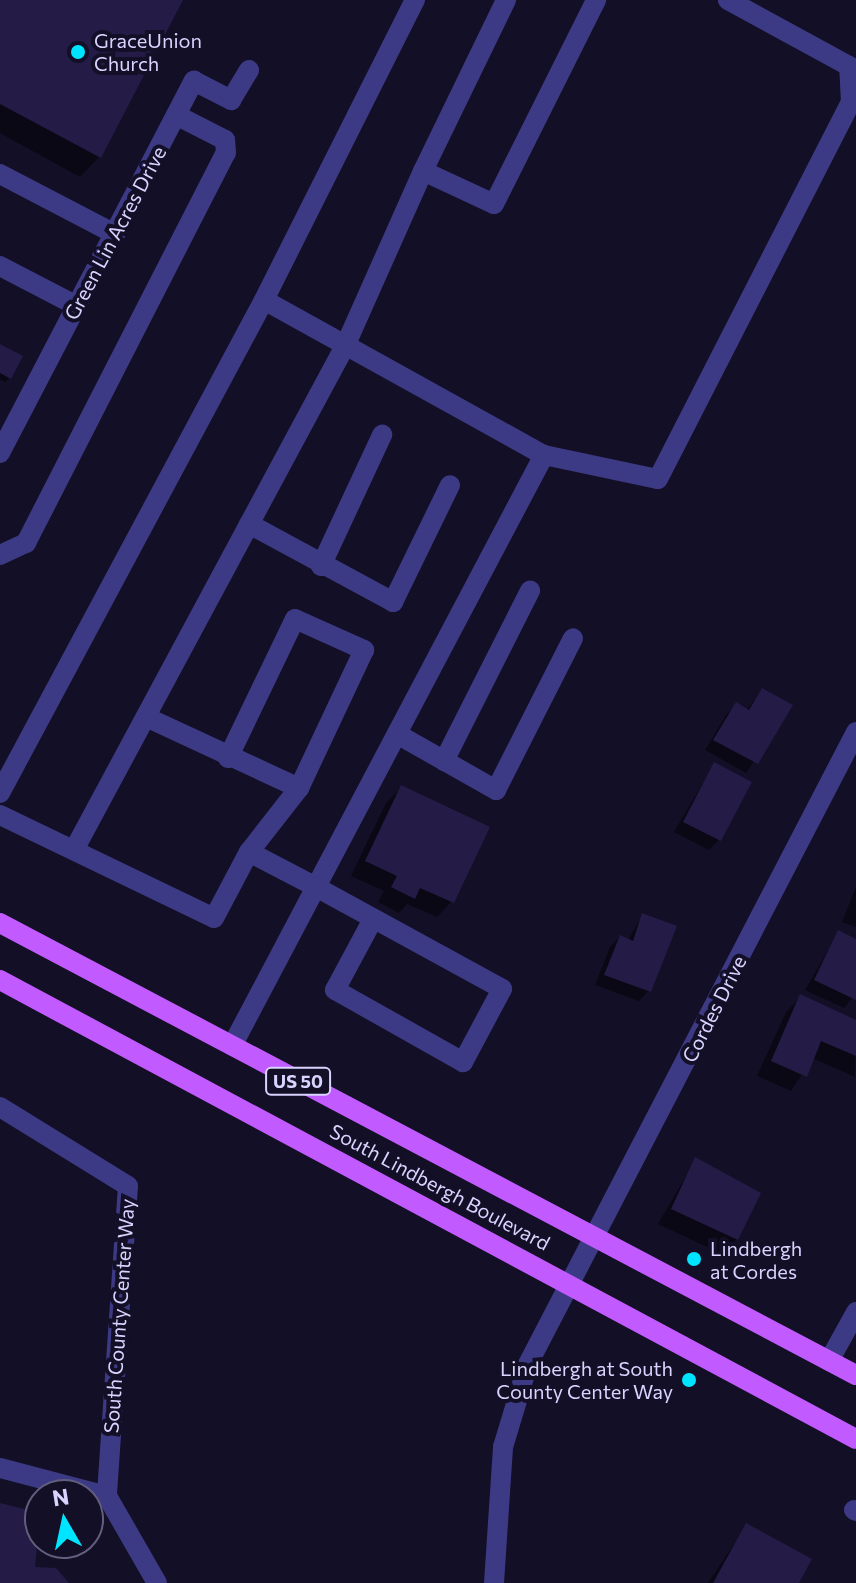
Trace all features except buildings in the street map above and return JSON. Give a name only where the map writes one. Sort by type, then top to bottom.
[{"type":"main road","name":"South Lindbergh Boulevard","points":[[0,923],[856,1375]]},
{"type":"main road","name":"South Lindbergh Boulevard","points":[[0,980],[856,1439]]},
{"type":"street","points":[[0,793],[264,300],[415,0]]},
{"type":"street","points":[[74,850],[346,344],[423,171],[506,0]]},
{"type":"street","points":[[423,171],[494,204],[596,0]]},
{"type":"street","points":[[264,300],[544,455],[658,479],[851,102],[849,66],[728,0]]},
{"type":"street","name":"Green Lin Acres Drive","points":[[0,453],[194,81],[231,100],[249,70]]},
{"type":"street","points":[[0,555],[26,543],[226,153],[225,140],[176,115]]},
{"type":"street","points":[[0,174],[115,234]]},
{"type":"street","points":[[0,266],[77,306]]},
{"type":"street","points":[[321,566],[382,435]]},
{"type":"street","points":[[232,1046],[544,455]]},
{"type":"street","points":[[249,524],[321,566],[393,602],[450,485]]},
{"type":"street","points":[[444,761],[530,591]]},
{"type":"street","points":[[0,815],[214,918],[249,852],[299,788],[364,650],[295,619],[228,758]]},
{"type":"street","points":[[397,734],[496,790],[573,638]]},
{"type":"street","points":[[146,717],[228,758],[299,788]]},
{"type":"street","name":"Cordes Drive","points":[[572,1285],[856,732]]},
{"type":"street","points":[[249,852],[316,887],[371,923],[502,989],[463,1062],[335,990],[371,923]]},
{"type":"street","name":"South County Center Way","points":[[0,1107],[128,1186],[107,1496]]},
{"type":"street","points":[[494,1583],[503,1447],[528,1364],[572,1285]]},
{"type":"street","points":[[829,1361],[856,1312]]},
{"type":"street","points":[[0,1468],[107,1496],[157,1583]]},
{"type":"place","name":"GraceUnion Church","points":[[78,52]]},
{"type":"place","name":"Lindbergh at Cordes","points":[[694,1259]]},
{"type":"place","name":"Lindbergh at South County Center Way","points":[[689,1380]]}]
